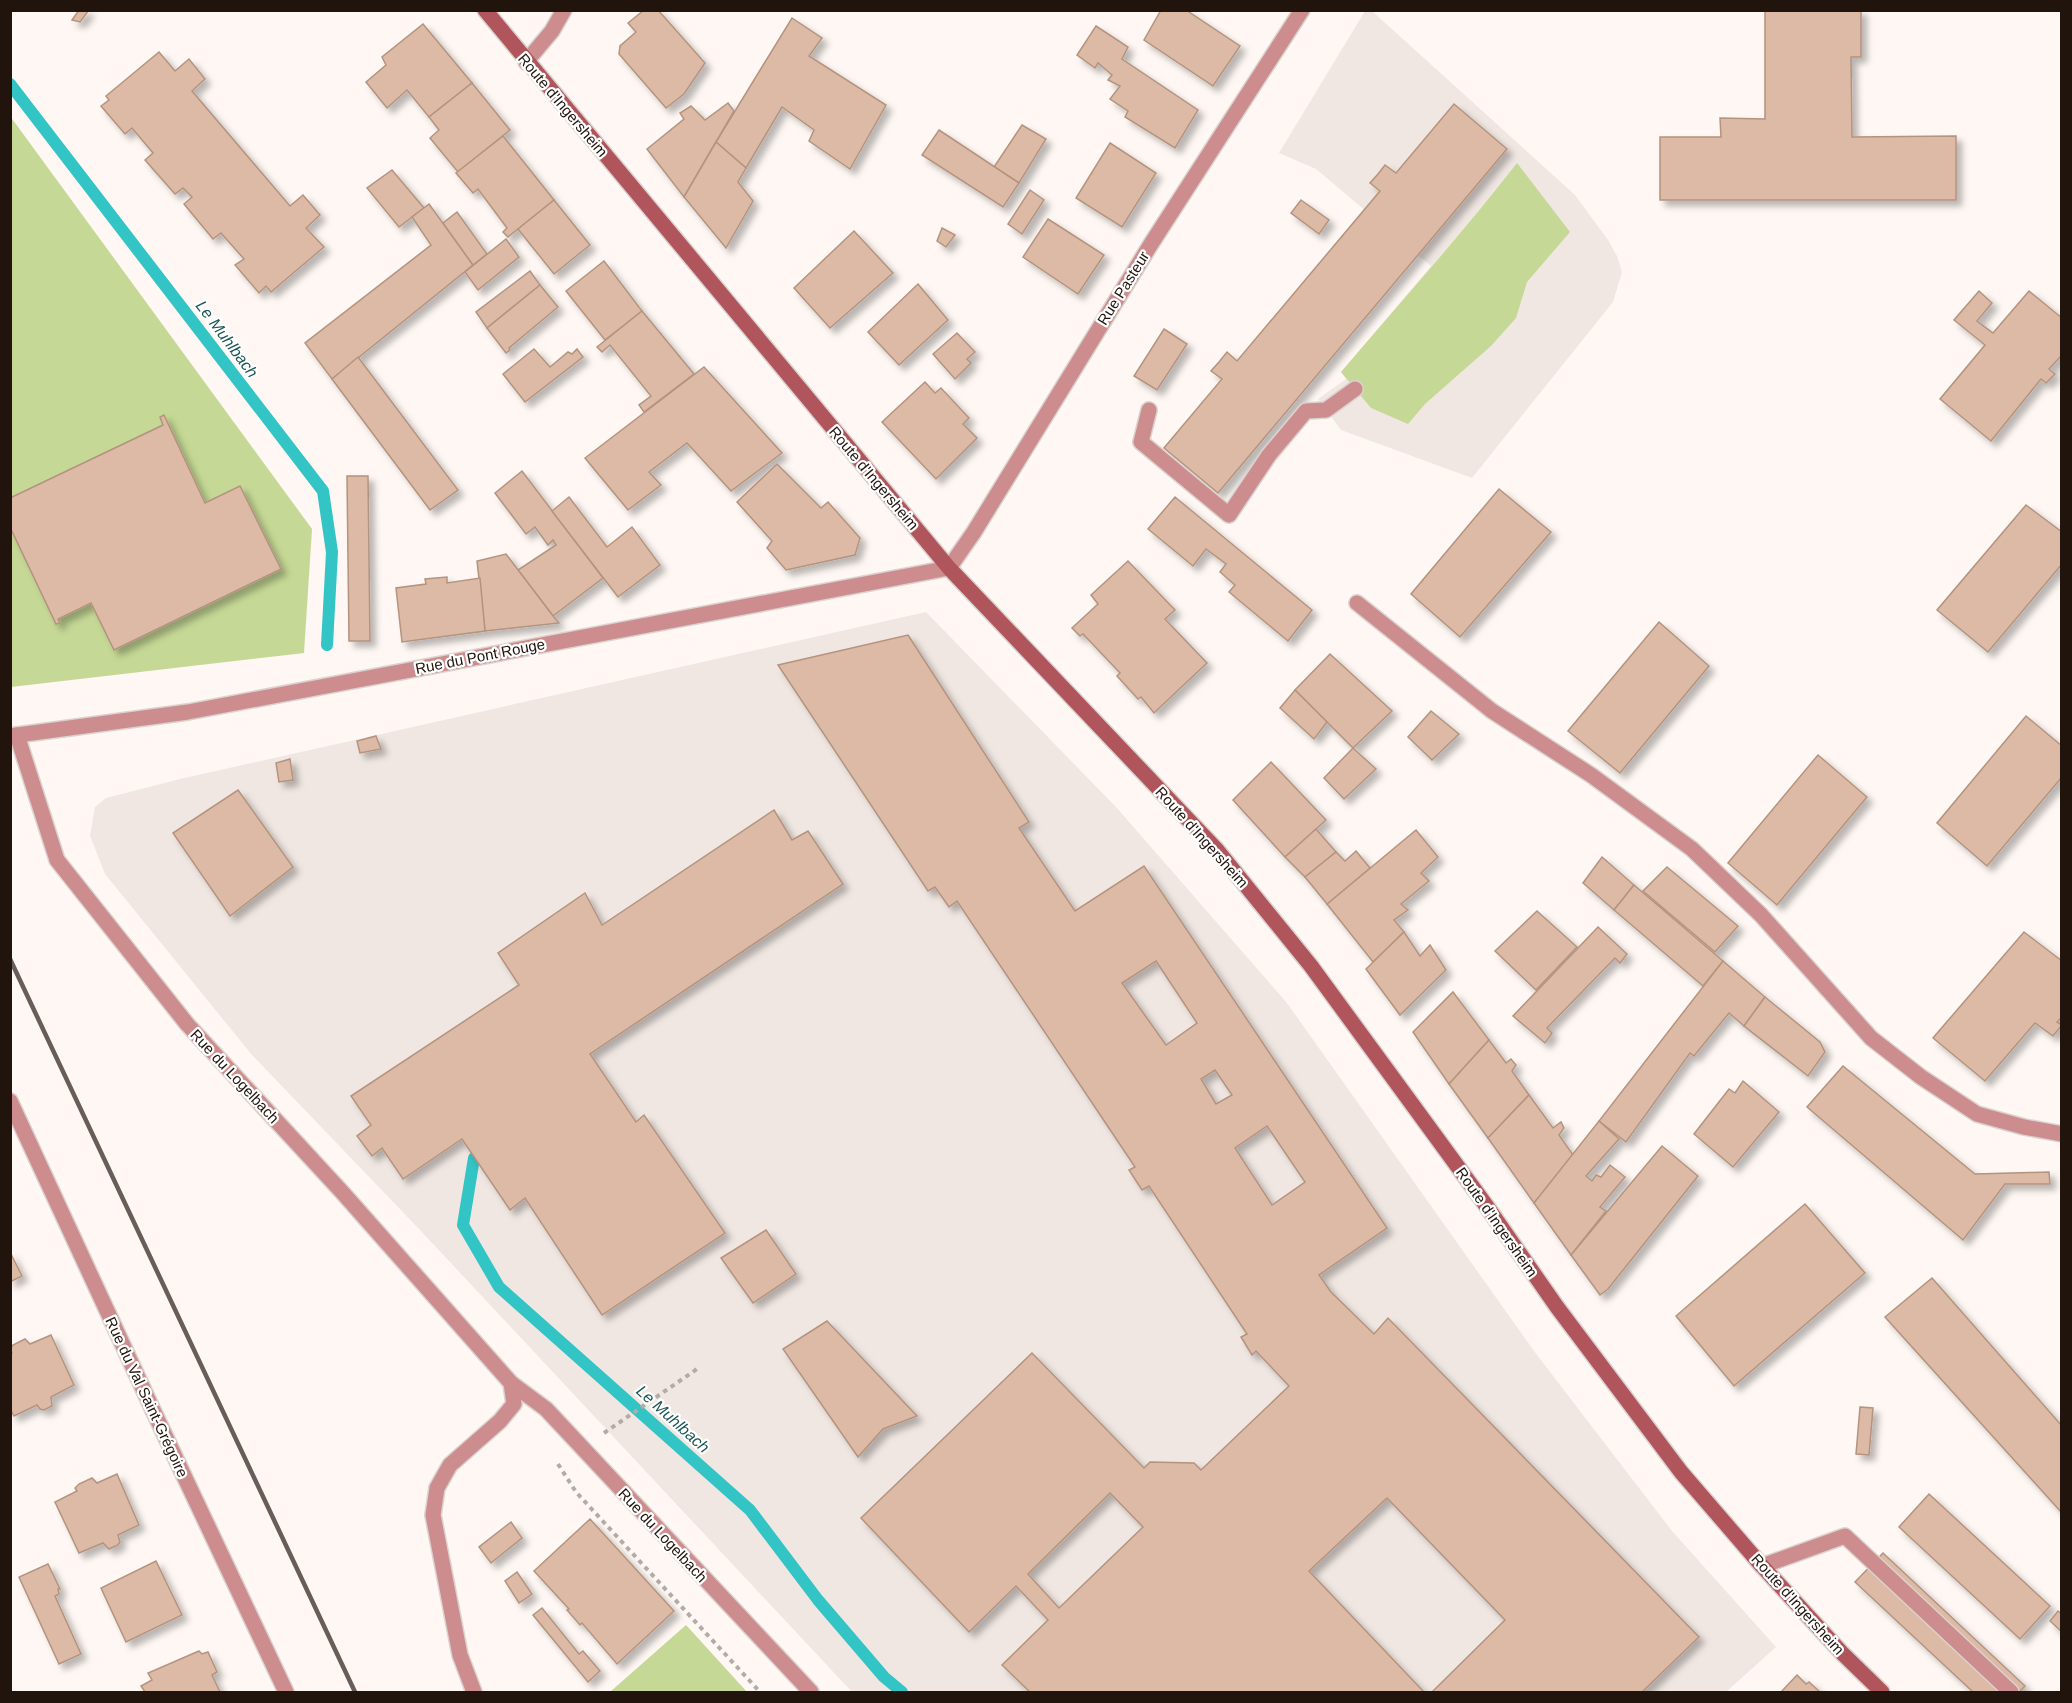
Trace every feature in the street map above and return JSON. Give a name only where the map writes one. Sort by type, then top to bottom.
[{"type":"main road","name":"Route d'Ingersheim","points":[[485,10],[949,568],[1217,850],[1311,966],[1488,1208],[1557,1307],[1681,1472],[1762,1566],[1842,1653],[1882,1692]]},
{"type":"street","points":[[526,62],[552,31],[564,10]]},
{"type":"street","name":"Rue Pasteur","points":[[949,568],[974,532],[1151,244],[1302,10]]},
{"type":"street","points":[[1149,411],[1141,442],[1229,515],[1269,455],[1306,411],[1326,410],[1355,389]]},
{"type":"street","name":"Rue du Pont Rouge","points":[[14,735],[189,712],[949,568]]},
{"type":"street","points":[[1357,603],[1492,711],[1591,775],[1692,849],[1761,915],[1871,1038],[1921,1077],[1977,1114],[2024,1128],[2061,1134]]},
{"type":"street","name":"Rue du Logelbach","points":[[14,735],[57,860],[187,1024],[342,1192],[511,1383],[546,1410],[811,1692]]},
{"type":"street","name":"Rue du Val Saint-Grégoire","points":[[10,1101],[286,1692]]},
{"type":"street","points":[[474,1692],[460,1655],[433,1515],[438,1488],[450,1465],[500,1421],[514,1404],[511,1383]]},
{"type":"street","points":[[1762,1566],[1845,1536],[2011,1692]]},
{"type":"path","points":[[609,1430],[698,1369]]},
{"type":"path","points":[[554,1456],[561,1471],[576,1492],[760,1692]]},
{"type":"shaded area","points":[[1365,11],[1372,11],[1575,195],[1608,240],[1617,256],[1622,272],[1613,302],[1472,478],[1341,430],[1318,399],[1346,379],[1341,372],[1431,266],[1316,169],[1279,153]]},
{"type":"shaded area","points":[[926,612],[1116,807],[1287,1003],[1534,1351],[1672,1531],[1776,1647],[1726,1692],[852,1692],[420,1230],[252,1055],[105,874],[90,836],[95,807],[106,798],[180,779]]},
{"type":"green space","points":[[10,116],[312,529],[304,653],[11,687]]},
{"type":"green space","points":[[1517,163],[1570,232],[1527,282],[1516,318],[1491,346],[1425,404],[1408,424],[1371,408],[1341,372],[1452,243]]},
{"type":"green space","points":[[686,1625],[747,1692],[610,1692]]},
{"type":"building","points":[[79,10],[89,10],[80,22],[72,20]]},
{"type":"building","points":[[644,10],[658,10],[705,63],[684,94],[666,108],[619,54],[620,46],[636,32],[628,23]]},
{"type":"building","points":[[1161,10],[1186,10],[1240,46],[1213,86],[1144,40]]},
{"type":"building","points":[[1765,10],[1861,10],[1861,57],[1851,57],[1852,137],[1956,136],[1956,200],[1660,200],[1660,137],[1721,137],[1720,118],[1765,119]]},
{"type":"building","points":[[792,18],[822,38],[809,56],[886,105],[850,169],[809,141],[814,130],[782,107],[746,168],[716,142]]},
{"type":"building","points":[[423,24],[472,83],[429,117],[407,90],[387,108],[366,82],[386,65],[382,57]]},
{"type":"building","points":[[1096,26],[1128,47],[1122,59],[1198,110],[1175,148],[1125,117],[1128,111],[1110,99],[1120,86],[1108,80],[1112,75],[1098,63],[1095,68],[1077,55]]},
{"type":"building","points":[[159,52],[175,71],[189,59],[205,79],[192,91],[290,206],[303,195],[320,215],[306,228],[324,247],[271,292],[266,286],[259,293],[235,265],[244,259],[221,233],[213,239],[184,204],[192,197],[183,188],[175,194],[145,160],[153,153],[132,128],[125,134],[101,106],[109,100],[106,96]]},
{"type":"building","points":[[472,83],[510,130],[458,172],[430,138],[439,130],[429,117]]},
{"type":"building","points":[[728,103],[734,111],[684,197],[647,149],[684,119],[680,113],[691,106],[705,120]]},
{"type":"building","points":[[1454,104],[1507,149],[1218,493],[1164,448],[1222,379],[1211,371],[1227,352],[1237,361],[1380,191],[1370,183],[1385,165],[1396,173]]},
{"type":"building","points":[[1022,125],[1046,139],[1019,183],[994,167]]},
{"type":"building","points":[[939,130],[1019,183],[1003,207],[922,155]]},
{"type":"building","points":[[503,136],[554,200],[508,237],[503,232],[507,228],[478,189],[473,193],[456,173]]},
{"type":"building","points":[[716,142],[746,168],[738,182],[753,201],[726,248],[684,197]]},
{"type":"building","points":[[1110,143],[1156,173],[1122,227],[1076,198]]},
{"type":"building","points":[[392,170],[424,208],[399,227],[367,188]]},
{"type":"building","points":[[1030,190],[1044,200],[1022,234],[1008,224]]},
{"type":"building","points":[[554,200],[590,245],[554,274],[518,229]]},
{"type":"building","points":[[1301,200],[1329,220],[1319,234],[1291,213]]},
{"type":"building","points":[[429,204],[473,265],[332,379],[305,343],[431,245],[412,217]]},
{"type":"building","points":[[457,212],[487,254],[473,265],[443,223]]},
{"type":"building","points":[[1048,219],[1104,255],[1078,294],[1023,257]]},
{"type":"building","points":[[942,228],[955,235],[946,247],[937,241]]},
{"type":"building","points":[[854,231],[893,273],[830,328],[794,288]]},
{"type":"building","points":[[506,239],[519,257],[478,290],[465,272]]},
{"type":"building","points":[[604,261],[642,311],[605,340],[566,291]]},
{"type":"building","points":[[530,271],[540,285],[487,328],[476,312]]},
{"type":"building","points":[[918,284],[948,320],[899,365],[868,332]]},
{"type":"building","points":[[540,285],[558,307],[506,353],[487,328]]},
{"type":"building","points":[[1979,291],[1992,303],[1977,321],[1993,333],[2029,291],[2062,318],[2062,355],[2049,369],[2055,374],[2046,383],[2041,379],[1991,441],[1940,399],[1985,345],[1954,320]]},
{"type":"building","points":[[642,311],[694,374],[644,412],[639,405],[651,396],[610,345],[602,352],[597,347]]},
{"type":"building","points":[[1164,329],[1187,344],[1157,390],[1134,376]]},
{"type":"building","points":[[957,333],[975,352],[967,359],[971,363],[955,379],[933,354]]},
{"type":"building","points":[[534,349],[550,367],[568,352],[572,354],[577,349],[583,357],[525,402],[503,374]]},
{"type":"building","points":[[358,357],[458,490],[430,510],[332,379]]},
{"type":"building","points":[[704,367],[782,453],[731,491],[687,443],[649,472],[661,485],[628,510],[585,458]]},
{"type":"building","points":[[925,382],[935,393],[941,388],[969,418],[963,424],[977,438],[936,479],[882,422]]},
{"type":"building","points":[[164,415],[205,503],[240,486],[281,569],[114,650],[91,603],[58,619],[60,623],[56,624],[10,527],[10,498],[163,425],[160,417]]},
{"type":"building","points":[[777,464],[821,508],[828,502],[860,538],[855,555],[786,570],[767,548],[772,541],[737,502]]},
{"type":"building","points":[[522,471],[603,578],[553,616],[518,570],[556,545],[553,540],[548,545],[535,527],[526,534],[495,493]]},
{"type":"building","points":[[347,476],[368,476],[370,641],[349,641]]},
{"type":"building","points":[[1499,489],[1551,532],[1460,637],[1411,594]]},
{"type":"building","points":[[569,497],[607,547],[632,527],[660,565],[618,597],[552,511]]},
{"type":"building","points":[[1175,497],[1312,610],[1288,641],[1229,592],[1235,585],[1220,572],[1226,564],[1206,549],[1193,566],[1148,529]]},
{"type":"building","points":[[2026,505],[2062,532],[2062,564],[1988,652],[1937,610]]},
{"type":"building","points":[[506,554],[559,623],[485,631],[477,561]]},
{"type":"building","points":[[1128,561],[1175,610],[1165,619],[1207,663],[1154,713],[1141,697],[1138,699],[1117,676],[1120,673],[1083,634],[1080,636],[1072,628],[1098,604],[1091,595]]},
{"type":"building","points":[[447,577],[447,583],[480,578],[485,631],[402,642],[396,588],[426,584],[425,579]]},
{"type":"building","points":[[1659,622],[1709,666],[1620,773],[1568,731]]},
{"type":"building","points":[[908,635],[1029,822],[1019,828],[1075,911],[1144,866],[1387,1228],[1319,1275],[1331,1292],[1374,1334],[1388,1318],[1699,1637],[1642,1692],[1432,1692],[1505,1620],[1387,1498],[1309,1571],[1424,1692],[1030,1692],[1002,1665],[1048,1620],[1016,1586],[969,1632],[861,1518],[1032,1353],[1144,1468],[1150,1462],[1194,1463],[1201,1470],[1289,1386],[1256,1351],[1252,1355],[1241,1337],[1247,1334],[1149,1186],[1142,1190],[1129,1170],[1135,1167],[957,901],[949,907],[935,887],[928,891],[778,665]],"holes":[[[1156,961],[1197,1023],[1166,1045],[1122,983]],[[1215,1070],[1232,1095],[1216,1104],[1201,1079]],[[1267,1126],[1305,1182],[1272,1205],[1235,1148]],[[1110,1493],[1143,1527],[1059,1608],[1028,1574]]]},
{"type":"building","points":[[1330,654],[1392,711],[1353,748],[1295,690]]},
{"type":"building","points":[[1295,690],[1327,722],[1314,739],[1280,708]]},
{"type":"building","points":[[1431,711],[1459,734],[1432,760],[1408,737]]},
{"type":"building","points":[[2026,716],[2062,746],[2062,777],[1987,866],[1937,823]]},
{"type":"building","points":[[376,736],[381,749],[360,753],[357,741]]},
{"type":"building","points":[[1353,748],[1376,769],[1344,799],[1324,778]]},
{"type":"building","points":[[1818,755],[1867,797],[1777,905],[1728,863]]},
{"type":"building","points":[[290,759],[293,780],[279,782],[276,763]]},
{"type":"building","points":[[1271,762],[1326,820],[1285,857],[1233,800]]},
{"type":"building","points":[[238,790],[293,867],[230,916],[173,833]]},
{"type":"building","points":[[774,810],[792,840],[808,831],[843,884],[590,1054],[636,1122],[644,1115],[725,1233],[602,1315],[525,1198],[510,1210],[462,1139],[403,1179],[382,1148],[372,1156],[357,1136],[371,1125],[351,1096],[519,985],[498,953],[585,893],[602,925]]},
{"type":"building","points":[[1316,829],[1336,852],[1305,877],[1285,857]]},
{"type":"building","points":[[1416,830],[1438,857],[1421,873],[1429,881],[1401,904],[1408,910],[1394,920],[1404,932],[1373,962],[1327,904]]},
{"type":"building","points":[[1356,851],[1370,868],[1327,904],[1305,877],[1336,852],[1345,861]]},
{"type":"building","points":[[1602,857],[1634,885],[1614,910],[1583,883]]},
{"type":"building","points":[[1667,867],[1738,926],[1715,952],[1643,891]]},
{"type":"building","points":[[1634,885],[1723,961],[1703,986],[1614,910]]},
{"type":"building","points":[[1537,911],[1577,947],[1536,990],[1495,951]]},
{"type":"building","points":[[1598,927],[1627,954],[1620,963],[1615,958],[1547,1028],[1552,1033],[1545,1043],[1513,1016]]},
{"type":"building","points":[[1404,932],[1420,956],[1430,945],[1446,970],[1400,1015],[1366,969]]},
{"type":"building","points":[[2024,932],[2062,961],[2062,1017],[2057,1022],[2062,1025],[2053,1036],[2035,1023],[1985,1081],[1933,1038]]},
{"type":"building","points":[[1723,961],[1765,997],[1744,1026],[1729,1013],[1694,1056],[1690,1053],[1626,1142],[1599,1121]]},
{"type":"building","points":[[1453,992],[1489,1040],[1449,1084],[1413,1032]]},
{"type":"building","points":[[1765,997],[1820,1042],[1825,1052],[1808,1076],[1744,1026]]},
{"type":"building","points":[[1489,1040],[1506,1063],[1511,1059],[1516,1065],[1512,1071],[1529,1095],[1488,1138],[1449,1084]]},
{"type":"building","points":[[1843,1066],[1975,1174],[2049,1172],[2050,1184],[2005,1184],[1963,1240],[1807,1107]]},
{"type":"building","points":[[1743,1081],[1779,1112],[1733,1167],[1694,1134],[1729,1089],[1735,1093]]},
{"type":"building","points":[[1529,1095],[1553,1128],[1561,1122],[1564,1128],[1559,1135],[1573,1155],[1534,1203],[1488,1138]]},
{"type":"building","points":[[1599,1121],[1619,1139],[1586,1176],[1592,1181],[1596,1175],[1601,1177],[1610,1165],[1625,1177],[1600,1207],[1606,1211],[1571,1255],[1534,1203]]},
{"type":"building","points":[[1662,1146],[1698,1176],[1608,1289],[1600,1295],[1571,1255]]},
{"type":"building","points":[[1805,1204],[1865,1273],[1734,1386],[1676,1316]]},
{"type":"building","points":[[766,1230],[796,1274],[753,1303],[721,1258]]},
{"type":"building","points":[[10,1252],[22,1276],[10,1282]]},
{"type":"building","points":[[1932,1278],[2062,1426],[2062,1513],[1885,1317]]},
{"type":"building","points":[[827,1321],[917,1416],[883,1429],[858,1457],[783,1349]]},
{"type":"building","points":[[51,1335],[74,1385],[51,1397],[52,1406],[44,1410],[37,1405],[14,1416],[10,1409],[10,1354],[12,1353],[10,1349],[25,1339],[30,1344]]},
{"type":"building","points":[[1860,1407],[1873,1408],[1869,1455],[1856,1454]]},
{"type":"building","points":[[117,1474],[139,1525],[118,1535],[120,1542],[118,1545],[109,1549],[103,1543],[79,1553],[55,1502],[77,1491],[75,1488],[79,1484],[92,1478],[97,1483]]},
{"type":"building","points":[[1929,1494],[2050,1606],[2020,1639],[1899,1527]]},
{"type":"building","points":[[590,1519],[674,1611],[617,1664],[534,1571]]},
{"type":"building","points":[[511,1522],[522,1538],[491,1563],[479,1547]]},
{"type":"building","points":[[1883,1553],[2025,1686],[2019,1692],[1973,1692],[1855,1582]]},
{"type":"building","points":[[156,1561],[182,1615],[126,1642],[101,1588]]},
{"type":"building","points":[[48,1564],[60,1589],[58,1589],[59,1594],[55,1596],[81,1654],[59,1664],[19,1577]]},
{"type":"building","points":[[517,1572],[532,1594],[519,1603],[505,1581]]},
{"type":"building","points":[[542,1608],[579,1654],[583,1651],[600,1671],[588,1682],[533,1615]]},
{"type":"building","points":[[2058,1611],[2062,1614],[2062,1632],[2050,1621]]},
{"type":"building","points":[[199,1651],[202,1654],[208,1652],[217,1672],[212,1675],[220,1692],[145,1692],[141,1686],[152,1680],[148,1673]]},
{"type":"building","points":[[1797,1675],[1806,1684],[1809,1682],[1820,1692],[1781,1692]]},
{"type":"waterway","name":"Le Muhlbach","points":[[10,84],[323,491],[332,552],[327,645]]},
{"type":"waterway","name":"Le Muhlbach","points":[[474,1158],[463,1225],[499,1287],[750,1510],[818,1600],[884,1677],[902,1692]]},
{"type":"railway","points":[[10,959],[355,1692]]}]
